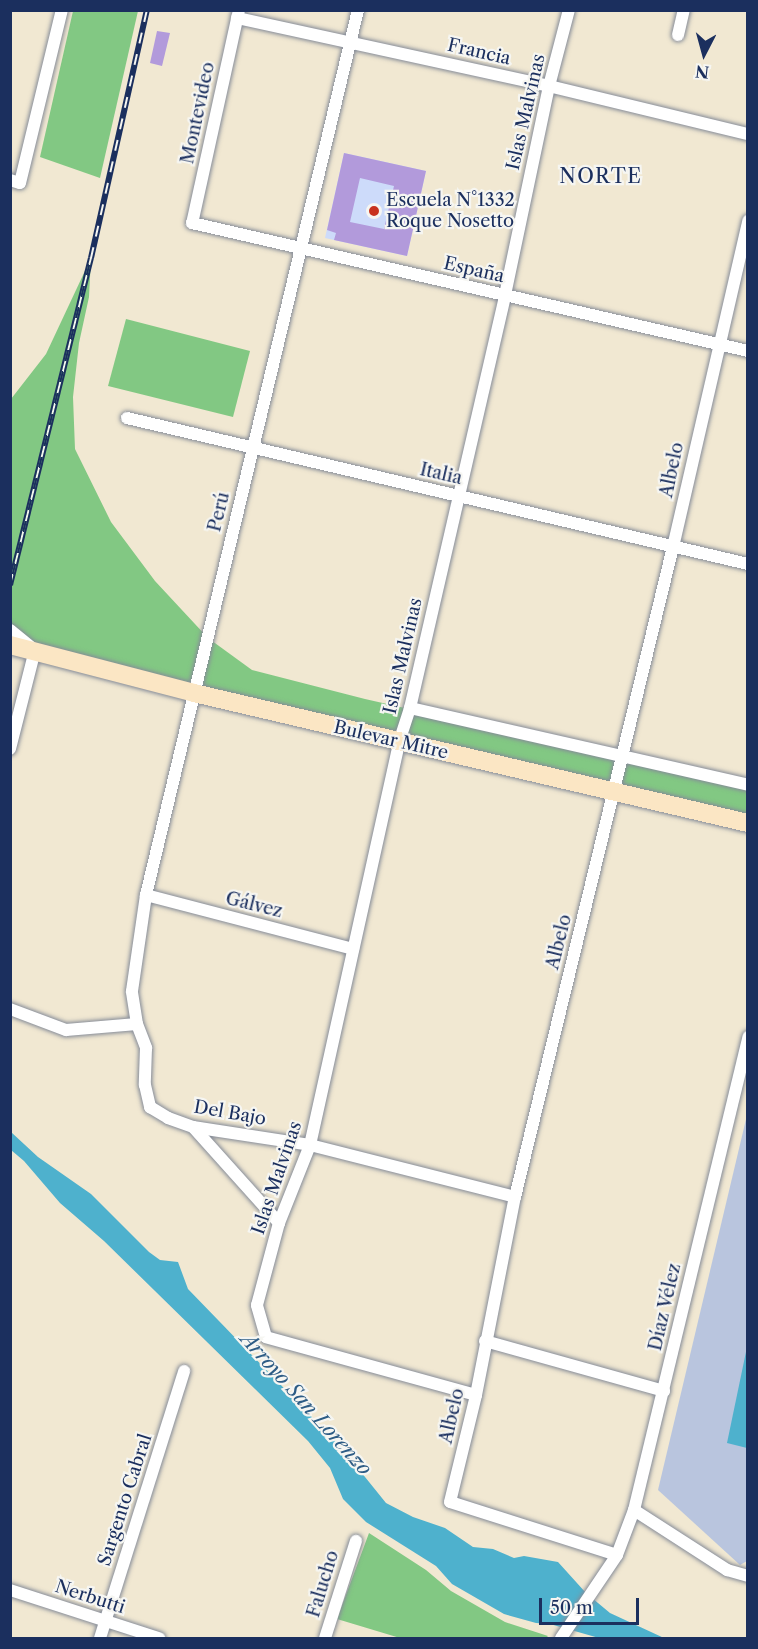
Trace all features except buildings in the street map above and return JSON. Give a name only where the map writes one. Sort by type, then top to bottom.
[{"type":"street","points":[[15,182],[62,10]]},
{"type":"street","name":"Perú","points":[[136,1024],[132,992],[146,895],[358,10]]},
{"type":"street","name":"Islas Malvinas","points":[[476,1395],[266,1337],[257,1305],[279,1223],[310,1145],[399,742],[411,708],[505,295],[549,86],[569,10]]},
{"type":"street","points":[[678,35],[684,10]]},
{"type":"street","name":"Francia","points":[[238,14],[747,134]]},
{"type":"street","name":"Montevideo","points":[[192,224],[238,14]]},
{"type":"street","name":"Albelo","points":[[617,1556],[450,1502],[476,1395],[515,1197],[673,547],[747,221]]},
{"type":"street","name":"España","points":[[192,224],[747,351]]},
{"type":"street","name":"Italia","points":[[127,418],[747,564]]},
{"type":"street","name":"Bulevar Mitre","points":[[10,630],[35,650]]},
{"type":"street","name":"Bulevar Mitre","points":[[10,645],[194,693],[747,823]]},
{"type":"street","points":[[10,749],[35,650]]},
{"type":"street","name":"Bulevar Mitre","points":[[411,708],[747,785]]},
{"type":"street","name":"Gálvez","points":[[146,895],[353,949]]},
{"type":"street","points":[[10,1010],[66,1030],[136,1024]]},
{"type":"street","name":"Del Bajo","points":[[136,1024],[146,1048],[145,1085],[150,1107],[168,1118],[193,1127],[310,1145],[515,1197]]},
{"type":"street","name":"Díaz Vélez","points":[[561,1638],[617,1556],[634,1510],[747,1037]]},
{"type":"street","points":[[193,1127],[279,1223]]},
{"type":"street","points":[[485,1341],[664,1391]]},
{"type":"street","name":"Sargento Cabral","points":[[100,1638],[184,1371]]},
{"type":"street","points":[[634,1510],[727,1570],[747,1576]]},
{"type":"street","name":"Falucho","points":[[326,1638],[356,1541]]},
{"type":"street","name":"Nerbutti","points":[[10,1590],[159,1638]]},
{"type":"shaded area","name":"Escuela N°1332 Roque Nosetto","points":[[344,153],[426,171],[407,256],[325,238]]},
{"type":"shaded area","points":[[747,1115],[747,1561],[740,1565],[658,1490]]},
{"type":"green space","points":[[73,11],[138,11],[100,178],[40,157]]},
{"type":"green space","points":[[91,258],[89,297],[79,343],[73,397],[75,449],[111,522],[155,581],[208,638],[252,670],[365,699],[747,785],[747,823],[11,645],[11,399],[46,354]]},
{"type":"green space","points":[[126,319],[250,351],[233,417],[108,386]]},
{"type":"green space","points":[[369,1533],[426,1570],[451,1591],[505,1622],[548,1636],[546,1638],[400,1638],[337,1619]]},
{"type":"water","name":"Arroyo San Lorenzo","points":[[11,1132],[38,1157],[91,1194],[149,1252],[160,1260],[178,1262],[188,1289],[340,1446],[386,1503],[413,1517],[445,1528],[473,1547],[493,1549],[514,1558],[524,1556],[558,1562],[586,1593],[610,1613],[664,1638],[599,1638],[504,1614],[452,1584],[436,1566],[366,1522],[343,1499],[330,1468],[308,1441],[104,1241],[60,1203],[24,1161],[11,1150]]},
{"type":"water","points":[[747,1347],[747,1448],[727,1443]]},
{"type":"railway","points":[[10,585],[91,258],[147,10]]},
{"type":"place","name":"Escuela N°1332 Roque Nosetto","points":[[374,211]]},
{"type":"district","name":"NORTE","points":[[601,176]]}]
